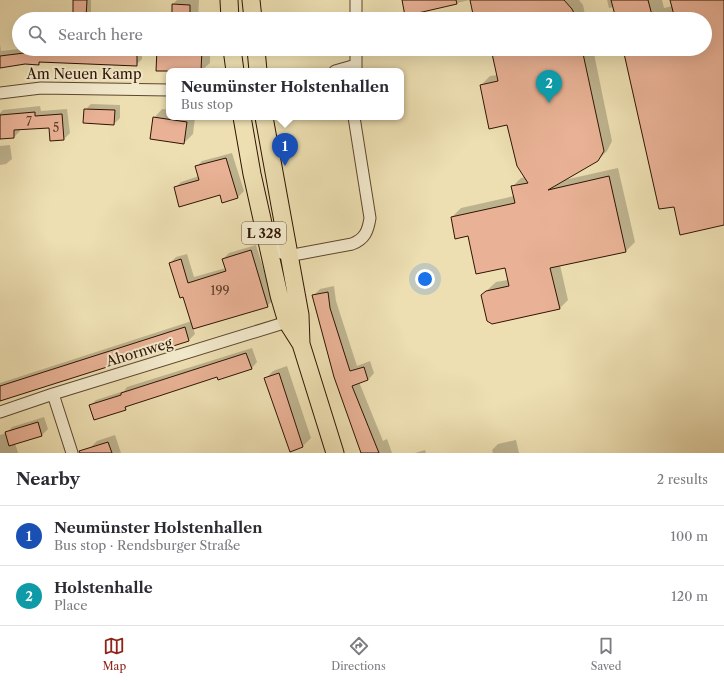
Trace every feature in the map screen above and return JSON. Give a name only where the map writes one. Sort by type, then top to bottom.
[{"type":"main road","points":[[229,0],[230,12]]},
{"type":"main road","points":[[251,0],[252,12]]},
{"type":"main road","points":[[233,56],[235,68]]},
{"type":"main road","points":[[257,56],[258,68]]},
{"type":"main road","name":"L 328","points":[[243,120],[275,281],[287,322],[301,344],[335,453]]},
{"type":"main road","name":"L 328","points":[[265,120],[300,316],[301,344]]},
{"type":"street","points":[[356,0],[356,12]]},
{"type":"street","points":[[356,56],[356,68]]},
{"type":"street","name":"Am Neuen Kamp","points":[[0,93],[48,88],[166,90]]},
{"type":"street","points":[[264,231],[280,252],[288,256],[352,244],[359,241],[368,232],[370,218],[354,120]]},
{"type":"street","points":[[275,281],[280,266],[288,256]]},
{"type":"street","name":"Ahornweg","points":[[0,412],[53,394],[287,322]]},
{"type":"street","points":[[53,394],[72,453]]},
{"type":"building","points":[[73,0],[87,0],[86,12],[73,12]]},
{"type":"building","points":[[402,0],[456,0],[457,4],[422,12],[404,12]]},
{"type":"building","points":[[470,0],[564,0],[574,12],[473,12]]},
{"type":"building","points":[[611,0],[648,0],[651,12],[614,12]]},
{"type":"building","points":[[670,0],[724,0],[724,225],[680,235],[674,207],[659,209],[625,56],[712,56],[712,12],[673,12]]},
{"type":"building","points":[[172,4],[190,5],[190,12],[172,12]]},
{"type":"building","points":[[12,54],[12,56],[137,56],[137,66],[39,62],[39,65],[25,64],[0,68],[0,56]]},
{"type":"building","points":[[157,56],[202,56],[201,68],[166,68],[166,71],[156,71]]},
{"type":"building","points":[[493,56],[584,56],[604,151],[598,161],[548,190],[609,176],[626,252],[550,268],[560,309],[492,324],[487,321],[481,295],[486,291],[509,286],[505,268],[476,274],[468,236],[455,239],[451,217],[515,203],[511,186],[528,183],[517,166],[507,125],[489,129],[480,85],[498,81]]},
{"type":"building","points":[[84,109],[115,110],[114,125],[83,123]]},
{"type":"building","points":[[35,112],[35,116],[62,114],[64,140],[50,141],[49,128],[14,130],[14,138],[0,139],[0,115]]},
{"type":"building","points":[[153,117],[187,122],[184,144],[150,139]]},
{"type":"building","points":[[226,158],[238,198],[222,203],[220,195],[179,207],[174,187],[199,180],[195,166]]},
{"type":"building","points":[[251,250],[268,307],[193,329],[183,297],[180,298],[169,263],[181,259],[188,283],[226,271],[222,259]]},
{"type":"building","points":[[328,292],[330,308],[350,371],[364,367],[368,380],[352,386],[379,453],[361,453],[334,377],[312,295]]},
{"type":"building","points":[[185,327],[189,341],[0,401],[0,386]]},
{"type":"building","points":[[246,353],[252,369],[218,380],[217,377],[125,407],[126,410],[94,420],[89,405],[121,395],[121,393]]},
{"type":"building","points":[[279,373],[303,447],[290,452],[264,378]]},
{"type":"building","points":[[38,422],[42,436],[9,446],[5,432]]},
{"type":"building","points":[[108,442],[112,453],[80,453],[79,451]]},
{"type":"place","name":"Holstenhalle","points":[[549,103]]},
{"type":"place","name":"Neumünster Holstenhallen","points":[[285,166]]}]
